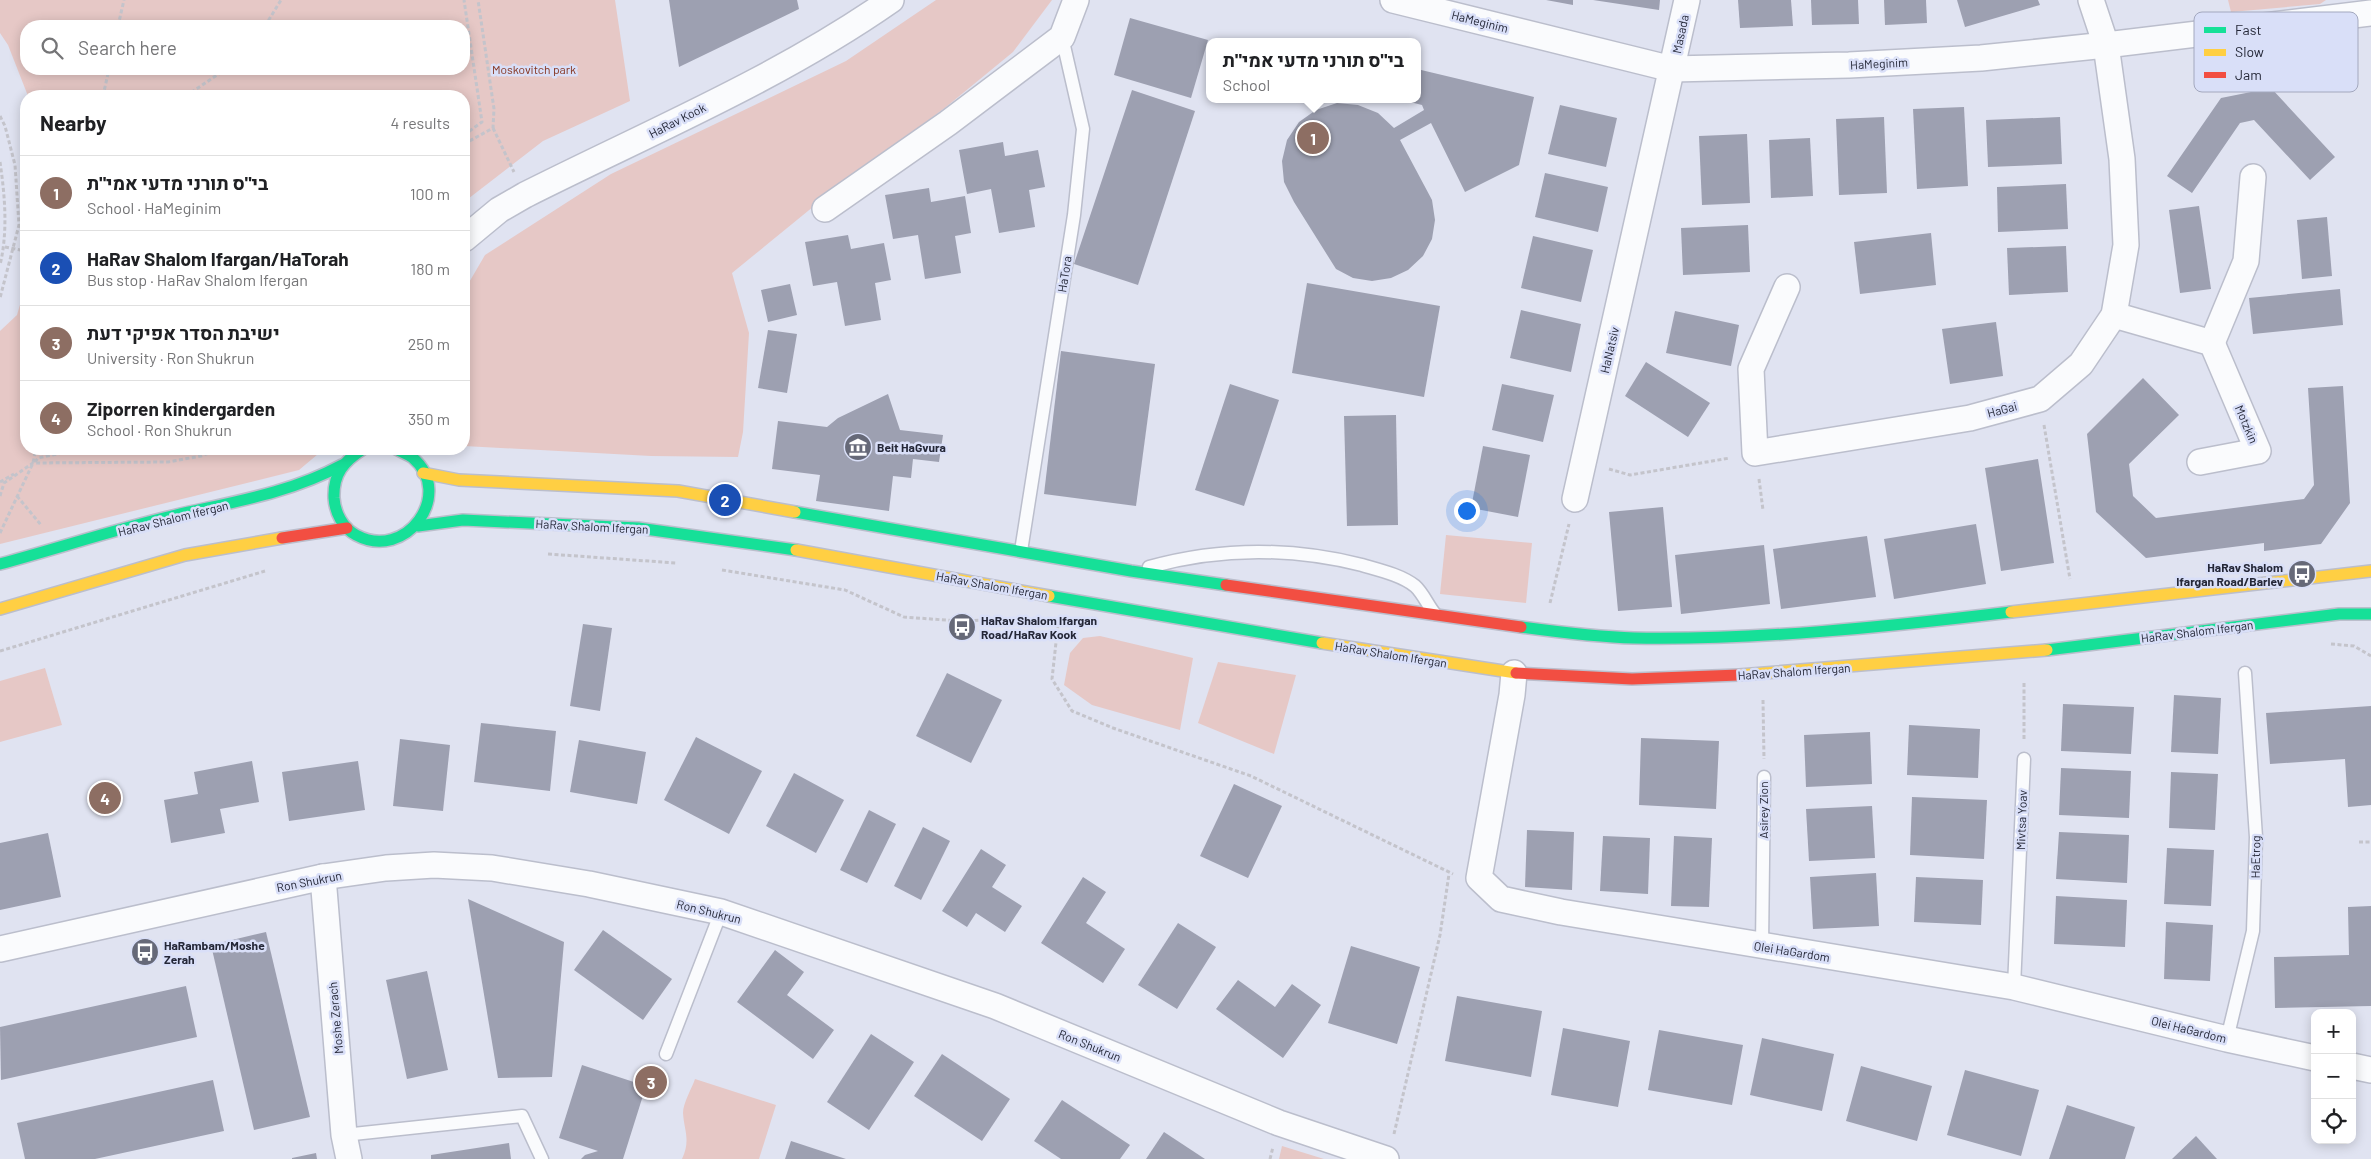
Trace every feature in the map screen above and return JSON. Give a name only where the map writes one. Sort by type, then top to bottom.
[{"type":"main road","points":[[352,455],[335,477],[332,493],[339,518],[346,528],[356,536],[368,541],[382,543],[406,535],[418,526],[428,504],[428,482],[420,465],[409,455]]},
{"type":"main road","name":"HaRav Shalom Ifergan","points":[[0,564],[175,515],[250,499],[296,486],[329,474],[352,455]]},
{"type":"main road","points":[[423,473],[459,480],[678,491],[1131,572],[1436,616],[1544,630],[1632,638],[1734,637],[1856,630],[2371,571]]},
{"type":"main road","name":"HaRav Shalom Ifergan","points":[[418,526],[463,520],[638,528],[802,551],[1273,636],[1514,673],[1632,679],[1763,674],[2025,652],[2312,617],[2371,614]]},
{"type":"main road","points":[[0,610],[186,556],[313,532],[346,528]]},
{"type":"street","name":"HaRav Kook","points":[[470,234],[499,210],[525,195],[786,64],[850,29],[891,0]]},
{"type":"street","points":[[825,210],[948,123],[1062,37],[1076,0]]},
{"type":"street","name":"HaMeginim","points":[[1392,0],[1672,69],[1887,63],[1982,58],[2194,34]]},
{"type":"street","name":"Masada","points":[[1672,69],[1687,0]]},
{"type":"street","name":"HaGai","points":[[1755,453],[1970,418],[2040,399],[2081,364],[2114,315],[2126,245],[2122,159],[2106,45],[2091,0]]},
{"type":"street","name":"HaMeginim","points":[[2358,14],[2371,12]]},
{"type":"street","name":"HaNatsiv","points":[[1575,499],[1672,69]]},
{"type":"street","points":[[2114,315],[2212,343],[2246,261],[2254,177]]},
{"type":"street","points":[[1755,453],[1751,370],[1787,287]]},
{"type":"street","name":"Motzkin","points":[[2200,462],[2258,451],[2212,343]]},
{"type":"street","points":[[1479,878],[1512,695],[1514,673]]},
{"type":"street","name":"Ron Shukrun","points":[[0,948],[323,877],[386,868],[434,865],[492,868],[589,884],[722,912],[995,1006],[1279,1123],[1389,1149]]},
{"type":"street","name":"Moshe Zerach","points":[[323,877],[344,1135],[349,1159]]},
{"type":"street","name":"Olei HaGardom","points":[[1479,878],[1501,899],[1561,912],[2014,987],[2227,1039],[2311,1057]]},
{"type":"street","points":[[2356,1067],[2371,1070]]},
{"type":"lane","name":"HaTora","points":[[1021,551],[1074,215],[1083,129],[1062,37]]},
{"type":"lane","points":[[1131,572],[1181,558],[1238,551],[1290,551],[1344,560],[1382,570],[1400,578],[1415,587],[1436,616]]},
{"type":"lane","name":"HaEtrog","points":[[2227,1039],[2253,931],[2256,837],[2245,673]]},
{"type":"lane","name":"Mivtsa Yoav","points":[[2014,987],[2024,759]]},
{"type":"lane","name":"Asirey Zion","points":[[1762,946],[1764,777]]},
{"type":"lane","points":[[666,1054],[722,912]]},
{"type":"lane","points":[[344,1135],[522,1116],[542,1159]]},
{"type":"path","points":[[119,20],[124,0]]},
{"type":"path","points":[[268,20],[280,0]]},
{"type":"path","points":[[464,0],[467,20]]},
{"type":"path","points":[[478,0],[494,109],[493,128],[525,195]]},
{"type":"path","points":[[470,41],[482,122],[470,131]]},
{"type":"path","points":[[105,90],[108,75]]},
{"type":"path","points":[[195,90],[217,75]]},
{"type":"path","points":[[0,116],[5,126],[15,165],[19,225],[0,298]]},
{"type":"path","points":[[470,141],[493,128]]},
{"type":"path","points":[[0,162],[4,188],[5,247],[0,265]]},
{"type":"path","points":[[5,247],[20,250]]},
{"type":"path","points":[[2040,399],[2056,506],[2074,604]]},
{"type":"path","points":[[1584,462],[1630,475],[1755,453],[1763,510]]},
{"type":"path","points":[[0,532],[33,463],[35,455]]},
{"type":"path","points":[[0,496],[4,483],[38,458],[53,455]]},
{"type":"path","points":[[0,482],[33,463],[168,462],[204,455]]},
{"type":"path","points":[[17,496],[59,548]]},
{"type":"path","points":[[1544,630],[1575,499]]},
{"type":"path","points":[[1060,598],[1052,679],[1072,711],[1113,728],[1251,776],[1449,874],[1479,878]]},
{"type":"path","points":[[2024,759],[2025,652]]},
{"type":"path","name":"Asirey Zion","points":[[1763,674],[1764,777]]},
{"type":"path","points":[[2359,842],[2371,842]]},
{"type":"path","points":[[1389,1149],[1440,935],[1449,874]]},
{"type":"green space","name":"Moskovitch park","points":[[0,0],[615,0],[630,101],[543,141],[470,197],[470,90],[26,90],[8,45],[0,33]]},
{"type":"green space","points":[[936,0],[1052,0],[1013,52],[946,107],[819,202],[732,273],[749,333],[743,432],[738,457],[651,456],[470,446],[470,281],[485,255],[611,174],[846,61]]},
{"type":"green space","points":[[2228,0],[2326,0],[2320,4],[2231,12]]},
{"type":"green space","points":[[20,305],[20,455],[317,455],[299,470],[0,544],[0,331],[17,315]]},
{"type":"green space","points":[[1446,535],[1532,543],[1526,603],[1440,594]]},
{"type":"green space","points":[[1100,636],[1193,658],[1180,730],[1092,705],[1064,685],[1070,653],[1083,638]]},
{"type":"green space","points":[[1218,662],[1296,675],[1274,754],[1198,723]]},
{"type":"green space","points":[[45,668],[62,725],[0,742],[0,681]]},
{"type":"green space","points":[[695,1079],[776,1105],[759,1159],[682,1159],[687,1141],[683,1109]]},
{"type":"green space","points":[[1282,1146],[1324,1159],[1279,1159]]},
{"type":"building","points":[[669,0],[797,0],[799,9],[679,67]]},
{"type":"building","points":[[1546,0],[1573,0],[1573,5]]},
{"type":"building","points":[[1593,0],[1660,0],[1659,10]]},
{"type":"building","points":[[1738,0],[1791,0],[1793,26],[1740,28]]},
{"type":"building","points":[[1811,0],[1858,0],[1859,24],[1812,25]]},
{"type":"building","points":[[1884,0],[1926,0],[1927,23],[1885,25]]},
{"type":"building","points":[[1957,0],[2038,0],[2040,5],[1965,27]]},
{"type":"building","points":[[1130,18],[1206,39],[1206,47],[1191,98],[1114,75]]},
{"type":"building","points":[[1421,70],[1534,97],[1519,165],[1465,192],[1431,123],[1400,140],[1432,200],[1435,220],[1432,239],[1423,256],[1408,270],[1391,278],[1372,281],[1353,278],[1336,269],[1294,202],[1284,182],[1282,161],[1287,140],[1299,122],[1316,110],[1337,103],[1358,105],[1378,113],[1394,128],[1424,110],[1422,105],[1414,103],[1421,103]]},
{"type":"building","points":[[1132,90],[1195,111],[1138,285],[1074,264]]},
{"type":"building","points":[[2251,92],[2275,92],[2335,157],[2310,180],[2254,120],[2240,123],[2192,193],[2167,176],[2221,98]]},
{"type":"building","points":[[1560,105],[1617,118],[1606,167],[1548,154]]},
{"type":"building","points":[[1964,107],[1968,186],[1917,189],[1913,109]]},
{"type":"building","points":[[1884,117],[1887,193],[1839,195],[1836,119]]},
{"type":"building","points":[[2060,117],[2062,164],[1988,167],[1986,120]]},
{"type":"building","points":[[1747,134],[1750,203],[1702,205],[1699,136]]},
{"type":"building","points":[[1810,138],[1813,196],[1771,198],[1769,140]]},
{"type":"building","points":[[1003,142],[1005,156],[1038,150],[1045,187],[1029,190],[1035,227],[999,233],[991,189],[967,194],[959,150]]},
{"type":"building","points":[[1545,173],[1608,187],[1598,232],[1535,217]]},
{"type":"building","points":[[2066,184],[2068,229],[1998,232],[1997,187]]},
{"type":"building","points":[[929,188],[931,202],[965,196],[971,233],[955,236],[961,273],[925,279],[918,235],[893,239],[885,195]]},
{"type":"building","points":[[2199,206],[2211,289],[2180,293],[2169,210]]},
{"type":"building","points":[[2327,217],[2332,276],[2302,279],[2297,220]]},
{"type":"building","points":[[1748,225],[1750,272],[1683,275],[1681,228]]},
{"type":"building","points":[[1931,233],[1936,285],[1860,294],[1854,242]]},
{"type":"building","points":[[848,235],[851,249],[884,243],[891,280],[875,283],[881,320],[845,326],[837,282],[813,286],[805,242]]},
{"type":"building","points":[[1533,236],[1593,250],[1581,302],[1521,288]]},
{"type":"building","points":[[2066,246],[2068,292],[2009,295],[2007,248]]},
{"type":"building","points":[[1307,283],[1440,306],[1424,397],[1292,373]]},
{"type":"building","points":[[790,284],[797,315],[768,322],[761,290]]},
{"type":"building","points":[[2340,289],[2343,325],[2253,334],[2249,298]]},
{"type":"building","points":[[1521,310],[1581,324],[1571,372],[1510,358]]},
{"type":"building","points":[[1675,311],[1739,325],[1731,366],[1666,353]]},
{"type":"building","points":[[1996,322],[2003,376],[1950,384],[1942,329]]},
{"type":"building","points":[[768,330],[797,334],[787,393],[758,388]]},
{"type":"building","points":[[1061,351],[1155,364],[1136,506],[1044,494]]},
{"type":"building","points":[[1646,362],[1710,403],[1688,437],[1625,396]]},
{"type":"building","points":[[2143,378],[2179,415],[2129,464],[2133,496],[2156,518],[2304,499],[2314,485],[2308,388],[2343,386],[2350,503],[2321,544],[2264,551],[2264,543],[2146,558],[2096,512],[2087,434]]},
{"type":"building","points":[[1230,384],[1279,400],[1244,506],[1195,490]]},
{"type":"building","points":[[1502,384],[1554,395],[1543,442],[1492,430]]},
{"type":"building","name":"Beit HaGvura","points":[[888,394],[900,430],[943,435],[939,462],[913,459],[911,478],[893,476],[889,511],[816,501],[820,475],[772,469],[778,421],[827,427],[838,418]]},
{"type":"building","points":[[1396,415],[1398,525],[1347,526],[1344,416]]},
{"type":"building","points":[[1483,446],[1530,455],[1518,517],[1471,508]]},
{"type":"building","points":[[2038,459],[2054,563],[2001,571],[1985,468]]},
{"type":"building","points":[[1663,507],[1672,607],[1618,611],[1609,512]]},
{"type":"building","points":[[1976,524],[1986,584],[1894,599],[1884,539]]},
{"type":"building","points":[[1867,536],[1876,597],[1781,609],[1773,549]]},
{"type":"building","points":[[1764,545],[1770,604],[1681,614],[1675,555]]},
{"type":"building","points":[[583,624],[612,628],[600,711],[570,706]]},
{"type":"building","points":[[947,673],[1002,700],[971,763],[916,736]]},
{"type":"building","points":[[2174,695],[2221,698],[2218,754],[2171,752]]},
{"type":"building","points":[[2063,704],[2134,707],[2131,754],[2061,751]]},
{"type":"building","points":[[2371,706],[2371,805],[2348,807],[2345,759],[2270,764],[2266,713]]},
{"type":"building","points":[[481,723],[556,731],[550,791],[474,782]]},
{"type":"building","points":[[1909,725],[1980,729],[1978,778],[1907,775]]},
{"type":"building","points":[[1870,732],[1872,784],[1806,787],[1804,735]]},
{"type":"building","points":[[696,737],[762,771],[729,834],[664,800]]},
{"type":"building","points":[[1641,738],[1719,741],[1716,809],[1639,805]]},
{"type":"building","points":[[400,739],[450,745],[443,811],[393,806]]},
{"type":"building","points":[[579,740],[646,752],[637,804],[570,792]]},
{"type":"building","points":[[252,761],[259,802],[220,809],[225,833],[171,843],[164,800],[198,794],[194,772]]},
{"type":"building","points":[[358,761],[365,810],[289,821],[282,772]]},
{"type":"building","points":[[2061,768],[2131,771],[2129,818],[2059,815]]},
{"type":"building","points":[[2171,772],[2218,774],[2215,830],[2169,828]]},
{"type":"building","points":[[794,773],[844,800],[816,853],[766,826]]},
{"type":"building","points":[[1234,784],[1282,806],[1248,878],[1200,856]]},
{"type":"building","points":[[1912,797],[1987,800],[1984,859],[1910,855]]},
{"type":"building","points":[[1872,806],[1875,858],[1809,861],[1806,809]]},
{"type":"building","points":[[869,810],[896,824],[867,883],[840,870]]},
{"type":"building","points":[[923,827],[950,841],[921,900],[894,886]]},
{"type":"building","points":[[1527,830],[1574,832],[1572,890],[1525,887]]},
{"type":"building","points":[[2059,832],[2129,835],[2127,883],[2056,879]]},
{"type":"building","points":[[48,833],[61,897],[0,910],[0,843]]},
{"type":"building","points":[[1603,836],[1650,838],[1648,894],[1600,891]]},
{"type":"building","points":[[1674,836],[1712,838],[1709,907],[1671,906]]},
{"type":"building","points":[[2167,848],[2214,850],[2211,906],[2164,904]]},
{"type":"building","points":[[981,849],[1006,865],[992,887],[1022,906],[1005,932],[976,913],[967,927],[942,911]]},
{"type":"building","points":[[1876,873],[1879,926],[1813,929],[1810,877]]},
{"type":"building","points":[[1083,877],[1106,892],[1086,923],[1125,949],[1103,983],[1041,943]]},
{"type":"building","points":[[1916,877],[1983,880],[1981,925],[1914,922]]},
{"type":"building","points":[[2056,896],[2127,900],[2125,947],[2054,944]]},
{"type":"building","points":[[468,899],[564,942],[552,1077],[498,1078]]},
{"type":"building","points":[[2371,906],[2371,1006],[2275,1008],[2274,957],[2349,955],[2348,907]]},
{"type":"building","points":[[2166,922],[2213,925],[2210,981],[2164,979]]},
{"type":"building","points":[[1178,923],[1216,947],[1177,1009],[1138,985]]},
{"type":"building","points":[[603,930],[672,979],[643,1020],[574,970]]},
{"type":"building","points":[[266,932],[310,1117],[254,1130],[211,945]]},
{"type":"building","points":[[1351,946],[1420,967],[1397,1044],[1328,1023]]},
{"type":"building","points":[[775,950],[804,972],[787,995],[834,1030],[813,1059],[737,1002]]},
{"type":"building","points":[[427,971],[448,1070],[407,1079],[386,980]]},
{"type":"building","points":[[1238,980],[1275,1007],[1292,984],[1321,1005],[1283,1058],[1216,1009]]},
{"type":"building","points":[[186,986],[197,1037],[1,1080],[0,1027]]},
{"type":"building","points":[[1457,996],[1542,1011],[1531,1077],[1445,1061]]},
{"type":"building","points":[[1563,1028],[1630,1041],[1618,1107],[1551,1095]]},
{"type":"building","points":[[1659,1030],[1743,1045],[1732,1105],[1648,1090]]},
{"type":"building","points":[[871,1034],[914,1062],[869,1130],[827,1102]]},
{"type":"building","points":[[1762,1038],[1834,1054],[1822,1111],[1750,1095]]},
{"type":"building","points":[[942,1054],[1010,1099],[982,1141],[914,1096]]},
{"type":"building","points":[[582,1065],[646,1086],[623,1159],[581,1159],[585,1155],[598,1151],[559,1138]]},
{"type":"building","points":[[1861,1066],[1932,1086],[1917,1141],[1846,1121]]},
{"type":"building","points":[[1965,1070],[2039,1090],[2021,1156],[1947,1135]]},
{"type":"building","points":[[213,1080],[224,1131],[95,1159],[25,1159],[17,1123]]},
{"type":"building","points":[[1062,1100],[1130,1145],[1120,1159],[1061,1159],[1034,1141]]},
{"type":"building","points":[[2067,1105],[2135,1127],[2125,1159],[2049,1159]]},
{"type":"building","points":[[1164,1132],[1205,1159],[1146,1159]]},
{"type":"building","points":[[2196,1136],[2217,1159],[2172,1159]]},
{"type":"building","points":[[791,1141],[846,1159],[785,1159]]},
{"type":"building","points":[[509,1143],[511,1159],[431,1159],[431,1155]]},
{"type":"building","points":[[316,1153],[317,1159],[292,1159],[292,1158]]},
{"type":"traffic: fast","points":[[354,455],[345,463],[335,482],[335,504],[341,520],[351,532],[375,541],[392,539],[407,532],[419,520],[427,505],[429,489],[425,473],[409,455]]},
{"type":"traffic: fast","points":[[0,564],[154,520],[282,490],[322,475],[342,465]]},
{"type":"traffic: fast","points":[[795,512],[1131,571],[1226,585]]},
{"type":"traffic: fast","points":[[418,526],[463,520],[638,528],[796,550]]},
{"type":"traffic: fast","points":[[1049,596],[1322,643]]},
{"type":"traffic: fast","points":[[1521,627],[1577,634],[1634,638],[1728,637],[1917,623],[2011,612]]},
{"type":"traffic: fast","points":[[2047,650],[2339,614],[2371,614]]},
{"type":"traffic: slow","points":[[423,473],[459,480],[678,491],[795,512]]},
{"type":"traffic: slow","points":[[0,609],[185,555],[282,538]]},
{"type":"traffic: slow","points":[[796,550],[1049,596]]},
{"type":"traffic: slow","points":[[2011,612],[2371,571]]},
{"type":"traffic: slow","points":[[1322,643],[1516,673]]},
{"type":"traffic: slow","points":[[1739,675],[2047,650]]},
{"type":"traffic: jam","points":[[282,538],[347,528]]},
{"type":"traffic: jam","points":[[1226,585],[1521,627]]},
{"type":"traffic: jam","points":[[1516,673],[1632,679],[1739,675]]},
{"type":"place","name":"בי\"ס תורני מדעי אמי\"ת","points":[[1313,138]]},
{"type":"place","name":"Beit HaGvura","points":[[858,447]]},
{"type":"place","name":"HaRav Shalom Ifargan/HaTorah","points":[[725,500]]},
{"type":"place","name":"HaRav Shalom Ifargan Road/Barlev","points":[[2302,574]]},
{"type":"place","name":"HaRav Shalom Ifargan Road/HaRav Kook","points":[[962,627]]},
{"type":"place","name":"Ziporren kindergarden","points":[[105,798]]},
{"type":"place","name":"HaRambam/Moshe Zerah","points":[[145,952]]},
{"type":"place","name":"ישיבת הסדר אפיקי דעת","points":[[651,1082]]}]
